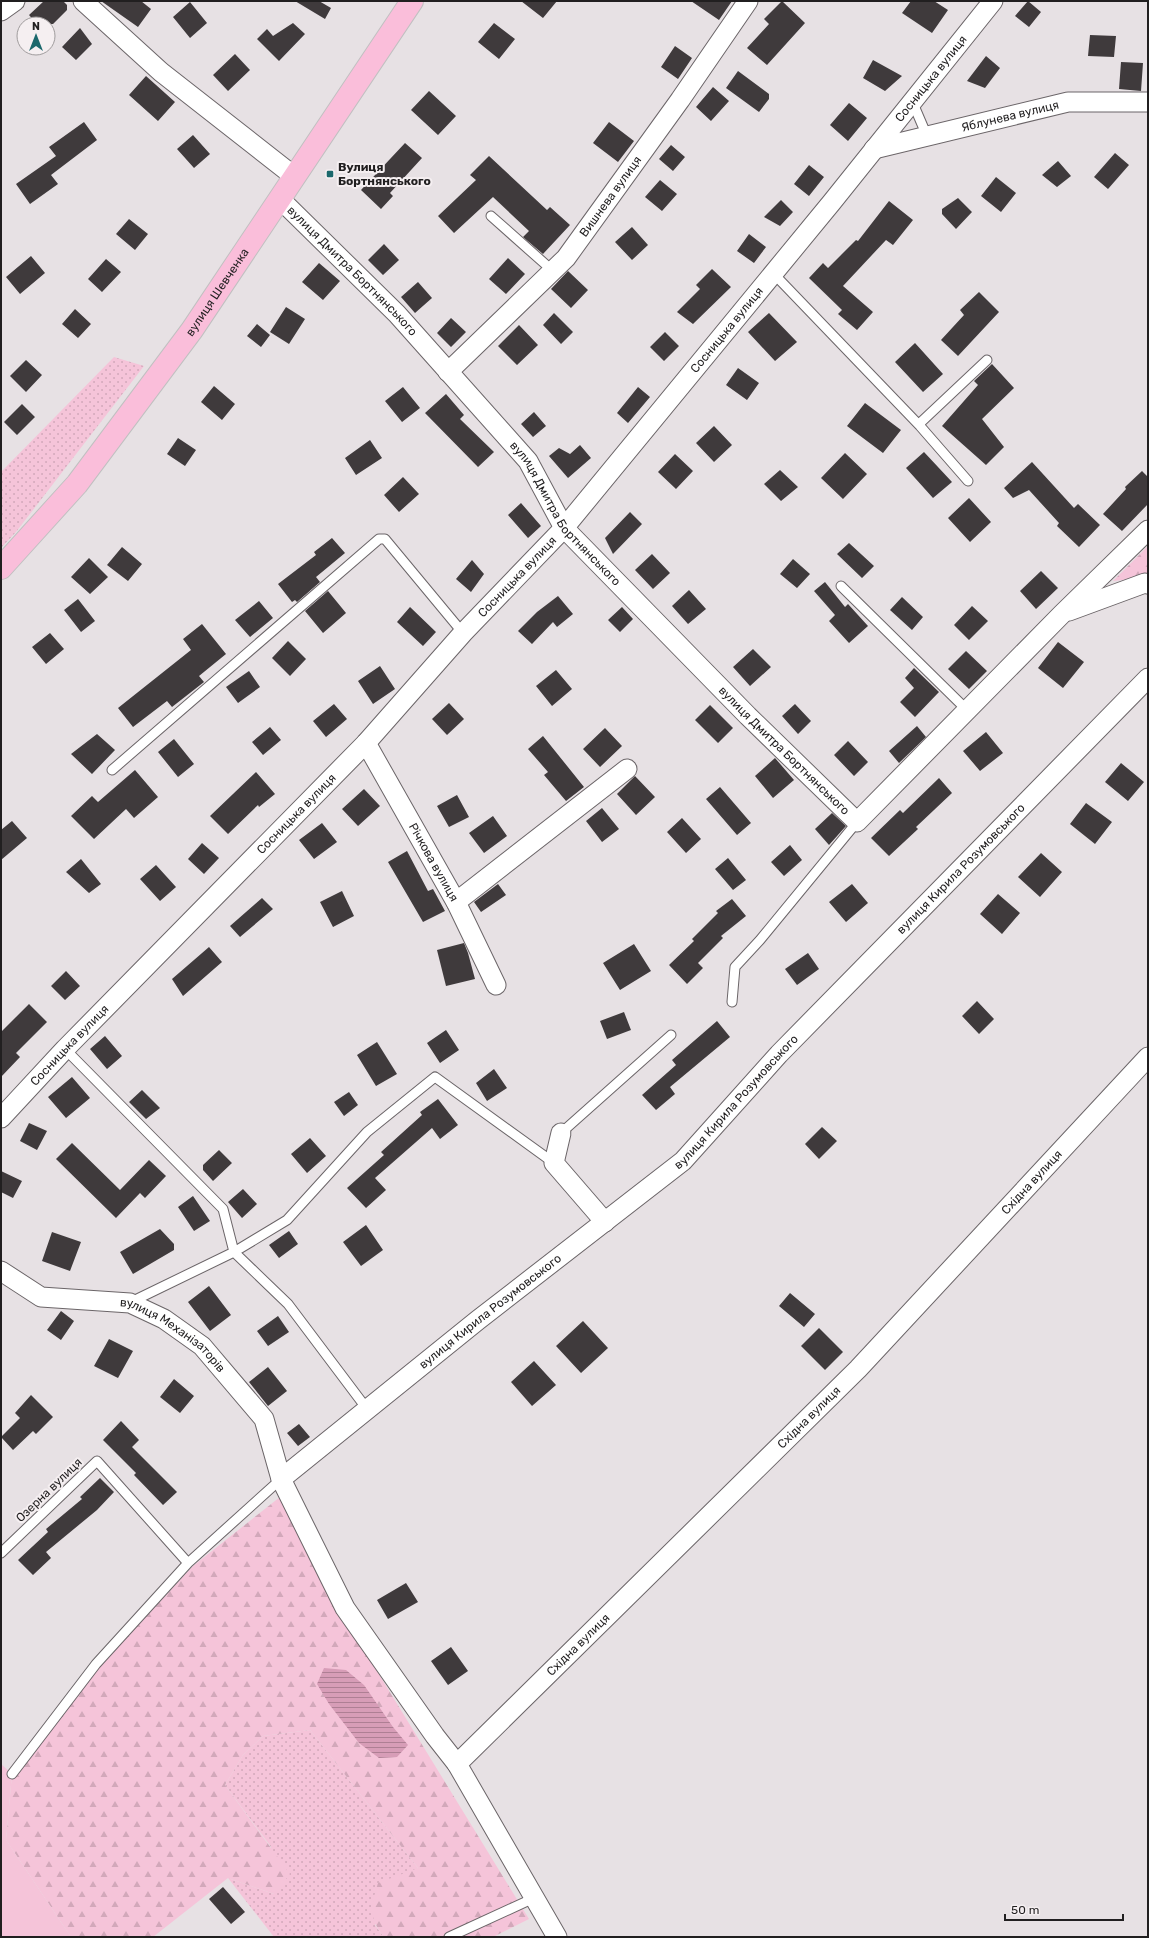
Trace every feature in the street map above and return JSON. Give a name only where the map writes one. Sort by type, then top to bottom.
[{"type":"main road","name":"вулиця Шевченка","points":[[1,568],[77,484],[192,330],[412,1]]},
{"type":"street","points":[[1,11],[15,1]]},
{"type":"street","points":[[83,1],[161,72],[295,177]]},
{"type":"street","name":"Вишнева вулиця","points":[[448,372],[553,271],[570,252],[680,100],[748,1]]},
{"type":"street","name":"Сосницька вулиця","points":[[1,1118],[366,743],[463,634],[564,528],[993,1]]},
{"type":"street","name":"Яблунева вулиця","points":[[874,149],[1068,102],[1148,102]]},
{"type":"street","name":"вулиця Дмитра Бортнянського","points":[[280,199],[397,314],[528,461],[564,528],[748,716],[857,822]]},
{"type":"street","points":[[857,822],[1062,614],[1148,530]]},
{"type":"street","points":[[1062,614],[1145,583],[1148,584]]},
{"type":"street","name":"вулиця Кирила Розумовського","points":[[281,1479],[367,1409],[683,1161],[779,1054],[1148,678]]},
{"type":"street","name":"Річкова вулиця","points":[[366,743],[456,902],[496,985]]},
{"type":"street","points":[[456,902],[627,769]]},
{"type":"street","name":"Східна вулиця","points":[[457,1764],[858,1369],[1148,1057]]},
{"type":"street","points":[[561,1133],[554,1163],[605,1222]]},
{"type":"street","name":"вулиця Механізаторів","points":[[1,1271],[41,1297],[130,1303],[164,1319],[202,1346],[264,1419],[281,1479],[345,1608],[435,1736],[457,1764],[557,1937]]},
{"type":"lane","points":[[912,102],[927,136]]},
{"type":"lane","points":[[491,216],[553,271]]},
{"type":"lane","points":[[773,273],[919,424],[968,481]]},
{"type":"lane","points":[[919,424],[987,360]]},
{"type":"lane","points":[[112,770],[379,539],[385,539],[463,634]]},
{"type":"lane","points":[[841,586],[967,710]]},
{"type":"lane","points":[[732,1002],[735,968],[760,940],[857,822]]},
{"type":"lane","points":[[561,1133],[670,1035]]},
{"type":"lane","points":[[66,1050],[223,1209],[234,1252],[288,1304],[367,1409]]},
{"type":"lane","points":[[130,1303],[234,1252],[287,1220],[366,1132],[435,1077],[554,1163]]},
{"type":"lane","name":"Озерна вулиця","points":[[1,1553],[97,1461],[188,1563]]},
{"type":"lane","points":[[12,1774],[96,1664],[188,1563],[281,1479]]},
{"type":"lane","points":[[448,1937],[534,1898]]},
{"type":"green space","points":[[114,357],[144,366],[16,532],[1,548],[1,472]]},
{"type":"green space","points":[[1148,546],[1148,577],[1113,581]]},
{"type":"green space","points":[[280,1497],[353,1632],[529,1919],[493,1937],[384,1937],[375,1923],[372,1911],[378,1883],[418,1868],[310,1730],[263,1736],[243,1755],[225,1785],[290,1874],[274,1894],[228,1878],[153,1937],[71,1937],[6,1840],[12,1774],[99,1667],[193,1566]]},
{"type":"green space","points":[[310,1730],[418,1868],[375,1925],[384,1937],[274,1937],[228,1878],[274,1894],[271,1847],[225,1785],[243,1755],[263,1736]]},
{"type":"green space","points":[[1,1764],[12,1774],[6,1840],[71,1937],[1,1937]]},
{"type":"shaded area","points":[[324,1668],[346,1670],[364,1685],[393,1727],[408,1745],[397,1757],[379,1758],[359,1743],[329,1704],[317,1684]]},
{"type":"building","points":[[44,1],[63,1],[67,5],[67,10],[56,21],[56,16],[29,15]]},
{"type":"building","points":[[101,1],[141,1],[151,9],[138,27]]},
{"type":"building","points":[[295,1],[319,1],[331,8],[325,19]]},
{"type":"building","points":[[521,1],[557,1],[543,18]]},
{"type":"building","points":[[691,1],[732,1],[719,20]]},
{"type":"building","points":[[782,1],[805,23],[767,65],[747,48],[769,24],[764,19]]},
{"type":"building","points":[[911,1],[934,1],[948,10],[932,33],[902,13]]},
{"type":"building","points":[[1028,1],[1041,12],[1029,27],[1015,16]]},
{"type":"building","points":[[190,2],[207,23],[190,38],[173,17]]},
{"type":"building","points":[[293,23],[305,34],[279,61],[257,39],[267,29],[273,36]]},
{"type":"building","points":[[494,23],[515,39],[499,59],[478,42]]},
{"type":"building","points":[[80,28],[92,44],[76,60],[62,47]]},
{"type":"building","points":[[1090,35],[1116,36],[1114,57],[1088,56]]},
{"type":"building","points":[[675,46],[692,58],[678,79],[661,67]]},
{"type":"building","points":[[235,54],[250,70],[228,91],[213,75]]},
{"type":"building","points":[[986,56],[1000,68],[985,88],[967,81]]},
{"type":"building","points":[[873,60],[902,76],[885,91],[863,78]]},
{"type":"building","points":[[1121,62],[1143,63],[1141,91],[1119,89]]},
{"type":"building","points":[[738,71],[769,94],[769,99],[759,112],[726,88]]},
{"type":"building","points":[[146,76],[175,102],[158,121],[129,95]]},
{"type":"building","points":[[713,87],[729,101],[711,121],[696,107]]},
{"type":"building","points":[[429,91],[456,116],[438,135],[411,110]]},
{"type":"building","points":[[849,103],[867,118],[848,141],[830,125]]},
{"type":"building","points":[[84,122],[97,140],[51,175],[58,184],[30,204],[16,184],[56,156],[49,147]]},
{"type":"building","points":[[609,122],[634,141],[618,162],[593,143]]},
{"type":"building","points":[[193,135],[210,154],[194,168],[177,149]]},
{"type":"building","points":[[405,143],[422,158],[390,193],[393,196],[381,209],[361,190]]},
{"type":"building","points":[[671,145],[685,157],[673,171],[659,159]]},
{"type":"building","points":[[1115,153],[1129,165],[1108,189],[1094,177]]},
{"type":"building","points":[[489,156],[547,210],[550,207],[570,225],[543,254],[523,237],[529,231],[493,197],[454,233],[438,216],[476,180],[470,175]]},
{"type":"building","points":[[1058,161],[1071,176],[1057,187],[1042,175]]},
{"type":"building","points":[[809,165],[824,177],[809,196],[794,184]]},
{"type":"building","points":[[996,177],[1016,193],[1001,212],[981,196]]},
{"type":"building","points":[[660,180],[677,194],[662,211],[645,197]]},
{"type":"building","points":[[958,198],[972,212],[956,229],[942,214],[942,209]]},
{"type":"building","points":[[781,200],[793,212],[780,226],[764,217]]},
{"type":"building","points":[[889,201],[913,220],[893,245],[886,240],[843,286],[873,312],[857,330],[838,314],[842,310],[809,278],[823,263],[828,268],[856,240],[858,241]]},
{"type":"building","points":[[129,219],[148,234],[135,250],[116,234]]},
{"type":"building","points":[[632,227],[648,245],[632,260],[615,242]]},
{"type":"building","points":[[749,234],[766,247],[754,263],[737,251]]},
{"type":"building","points":[[384,244],[399,260],[383,275],[368,260]]},
{"type":"building","points":[[31,256],[45,273],[20,294],[6,277]]},
{"type":"building","points":[[508,258],[525,274],[506,294],[489,279]]},
{"type":"building","points":[[106,259],[121,272],[102,292],[88,279]]},
{"type":"building","points":[[319,263],[340,281],[323,300],[302,282]]},
{"type":"building","points":[[712,269],[731,287],[693,324],[677,312],[700,289],[696,285]]},
{"type":"building","points":[[568,271],[588,290],[571,308],[551,289]]},
{"type":"building","points":[[418,282],[432,298],[415,313],[401,297]]},
{"type":"building","points":[[979,292],[999,312],[958,356],[941,340],[964,315],[960,310]]},
{"type":"building","points":[[286,307],[305,319],[289,344],[270,332]]},
{"type":"building","points":[[75,309],[91,324],[78,338],[62,324]]},
{"type":"building","points":[[554,313],[573,332],[561,344],[543,325]]},
{"type":"building","points":[[769,313],[797,342],[775,361],[748,332]]},
{"type":"building","points":[[451,318],[466,332],[451,347],[437,333]]},
{"type":"building","points":[[257,324],[270,335],[261,347],[247,336]]},
{"type":"building","points":[[519,325],[538,345],[517,365],[498,346]]},
{"type":"building","points":[[665,332],[679,346],[664,361],[650,347]]},
{"type":"building","points":[[915,343],[943,374],[923,392],[895,362]]},
{"type":"building","points":[[26,360],[42,375],[26,392],[10,376]]},
{"type":"building","points":[[992,364],[1014,388],[982,419],[1004,447],[986,465],[942,426],[978,385],[974,381]]},
{"type":"building","points":[[738,368],[759,383],[747,400],[726,385]]},
{"type":"building","points":[[214,386],[235,404],[222,420],[201,402]]},
{"type":"building","points":[[403,387],[420,408],[402,422],[385,401]]},
{"type":"building","points":[[638,387],[650,397],[628,423],[617,413]]},
{"type":"building","points":[[446,394],[464,415],[460,419],[494,452],[478,467],[425,413]]},
{"type":"building","points":[[865,403],[901,430],[883,453],[847,426]]},
{"type":"building","points":[[22,404],[35,417],[17,435],[4,422]]},
{"type":"building","points":[[534,412],[546,426],[533,437],[521,424]]},
{"type":"building","points":[[714,426],[732,445],[714,462],[696,443]]},
{"type":"building","points":[[178,438],[196,450],[185,466],[167,454]]},
{"type":"building","points":[[370,440],[382,458],[356,475],[345,458]]},
{"type":"building","points":[[580,445],[591,458],[568,478],[549,456],[559,448],[570,454]]},
{"type":"building","points":[[924,452],[952,482],[933,498],[906,468]]},
{"type":"building","points":[[845,453],[867,474],[843,499],[821,478]]},
{"type":"building","points":[[675,454],[693,471],[676,489],[658,472]]},
{"type":"building","points":[[1032,462],[1074,508],[1078,504],[1100,525],[1079,547],[1057,526],[1059,523],[1029,490],[1013,498],[1004,488]]},
{"type":"building","points":[[780,470],[798,487],[781,501],[764,484]]},
{"type":"building","points":[[1142,471],[1148,477],[1148,504],[1122,531],[1103,514],[1126,489],[1125,487]]},
{"type":"building","points":[[403,477],[419,494],[399,512],[384,495]]},
{"type":"building","points":[[969,498],[991,522],[970,542],[948,518]]},
{"type":"building","points":[[521,503],[541,526],[528,538],[508,515]]},
{"type":"building","points":[[630,512],[642,524],[613,554],[605,538]]},
{"type":"building","points":[[332,538],[345,553],[316,577],[320,582],[297,602],[295,600],[292,602],[278,584],[316,555],[314,552]]},
{"type":"building","points":[[849,543],[874,566],[862,578],[837,554]]},
{"type":"building","points":[[122,547],[142,564],[128,581],[107,565]]},
{"type":"building","points":[[652,554],[670,573],[653,589],[635,570]]},
{"type":"building","points":[[89,558],[108,577],[90,594],[71,577]]},
{"type":"building","points":[[793,559],[810,574],[797,588],[780,574]]},
{"type":"building","points":[[472,560],[484,574],[471,592],[456,579]]},
{"type":"building","points":[[1041,571],[1058,588],[1036,609],[1020,591]]},
{"type":"building","points":[[825,582],[845,607],[848,604],[868,626],[849,643],[829,621],[835,615],[814,591]]},
{"type":"building","points":[[689,590],[706,609],[688,624],[672,606]]},
{"type":"building","points":[[328,591],[346,613],[323,633],[305,611]]},
{"type":"building","points":[[558,596],[573,614],[557,627],[553,622],[532,644],[518,631],[537,612]]},
{"type":"building","points":[[902,597],[923,617],[912,630],[890,610]]},
{"type":"building","points":[[78,599],[95,621],[81,632],[64,610]]},
{"type":"building","points":[[259,601],[273,618],[250,637],[235,620]]},
{"type":"building","points":[[972,606],[988,621],[969,640],[954,625]]},
{"type":"building","points":[[410,607],[436,632],[423,646],[397,622]]},
{"type":"building","points":[[622,607],[633,619],[620,632],[608,620]]},
{"type":"building","points":[[202,624],[226,654],[199,676],[204,682],[172,707],[167,701],[133,727],[118,708],[191,650],[183,639]]},
{"type":"building","points":[[50,633],[64,649],[46,664],[32,647]]},
{"type":"building","points":[[288,641],[306,659],[290,676],[272,658]]},
{"type":"building","points":[[1058,642],[1084,662],[1063,688],[1038,668]]},
{"type":"building","points":[[753,649],[771,667],[750,686],[733,667]]},
{"type":"building","points":[[966,651],[987,671],[969,689],[948,669]]},
{"type":"building","points":[[380,666],[395,689],[373,704],[358,681]]},
{"type":"building","points":[[914,668],[939,692],[915,717],[900,702],[914,688],[905,678]]},
{"type":"building","points":[[556,670],[572,689],[552,706],[536,686]]},
{"type":"building","points":[[249,671],[260,687],[238,703],[226,687]]},
{"type":"building","points":[[449,703],[464,719],[447,735],[432,719]]},
{"type":"building","points":[[334,704],[347,719],[326,737],[313,721]]},
{"type":"building","points":[[795,704],[811,721],[798,734],[782,716]]},
{"type":"building","points":[[710,705],[733,728],[718,743],[695,720]]},
{"type":"building","points":[[917,726],[926,737],[899,763],[889,751]]},
{"type":"building","points":[[270,727],[281,740],[263,755],[252,742]]},
{"type":"building","points":[[605,728],[622,746],[600,767],[583,749]]},
{"type":"building","points":[[986,732],[1003,753],[980,771],[963,751]]},
{"type":"building","points":[[97,734],[115,750],[92,774],[71,754]]},
{"type":"building","points":[[543,736],[584,787],[566,801],[544,775],[548,772],[528,749]]},
{"type":"building","points":[[174,739],[194,764],[178,777],[158,752]]},
{"type":"building","points":[[848,741],[868,762],[854,776],[834,755]]},
{"type":"building","points":[[775,758],[794,780],[773,798],[755,776]]},
{"type":"building","points":[[1121,763],[1144,782],[1128,801],[1105,782]]},
{"type":"building","points":[[135,770],[158,797],[134,818],[126,809],[94,839],[71,816],[92,796],[98,802]]},
{"type":"building","points":[[256,772],[275,794],[259,807],[258,805],[228,834],[210,816]]},
{"type":"building","points":[[635,776],[655,797],[636,815],[617,794]]},
{"type":"building","points":[[939,778],[952,793],[916,827],[918,829],[889,856],[871,838],[900,810],[903,813]]},
{"type":"building","points":[[720,787],[751,823],[737,835],[706,799]]},
{"type":"building","points":[[364,789],[380,806],[358,826],[342,809]]},
{"type":"building","points":[[457,795],[469,817],[449,827],[437,806]]},
{"type":"building","points":[[1086,803],[1112,822],[1095,844],[1070,824]]},
{"type":"building","points":[[602,808],[619,829],[602,842],[586,821]]},
{"type":"building","points":[[832,813],[846,826],[829,845],[815,829]]},
{"type":"building","points":[[493,816],[507,836],[484,853],[469,833]]},
{"type":"building","points":[[682,818],[701,839],[686,853],[667,832]]},
{"type":"building","points":[[12,821],[27,838],[1,860],[1,830]]},
{"type":"building","points":[[322,823],[337,842],[314,859],[299,840]]},
{"type":"building","points":[[202,843],[219,858],[204,874],[188,859]]},
{"type":"building","points":[[790,845],[802,860],[784,876],[771,862]]},
{"type":"building","points":[[407,851],[428,891],[433,889],[445,911],[423,922],[388,862]]},
{"type":"building","points":[[1041,853],[1062,872],[1040,897],[1018,877]]},
{"type":"building","points":[[728,858],[746,880],[733,890],[715,869]]},
{"type":"building","points":[[81,859],[101,884],[89,893],[66,872]]},
{"type":"building","points":[[156,865],[176,887],[160,901],[140,879]]},
{"type":"building","points":[[498,884],[506,895],[481,912],[474,902]]},
{"type":"building","points":[[852,884],[868,903],[846,922],[829,902]]},
{"type":"building","points":[[342,891],[354,916],[333,927],[320,902]]},
{"type":"building","points":[[998,894],[1020,913],[1002,934],[980,914]]},
{"type":"building","points":[[262,898],[273,909],[240,937],[230,926]]},
{"type":"building","points":[[732,899],[746,916],[721,936],[723,938],[698,963],[703,968],[687,984],[669,965],[694,941],[692,939],[718,913],[716,911]]},
{"type":"building","points":[[464,943],[475,979],[446,986],[437,950]]},
{"type":"building","points":[[634,944],[651,971],[620,990],[603,963]]},
{"type":"building","points":[[209,947],[222,962],[183,996],[172,979]]},
{"type":"building","points":[[808,953],[819,969],[797,985],[785,969]]},
{"type":"building","points":[[66,971],[80,986],[65,1000],[51,986]]},
{"type":"building","points":[[977,1001],[994,1019],[979,1034],[962,1016]]},
{"type":"building","points":[[29,1004],[47,1022],[16,1053],[20,1057],[1,1077],[1,1032]]},
{"type":"building","points":[[624,1012],[631,1030],[607,1039],[600,1021]]},
{"type":"building","points":[[717,1021],[730,1037],[670,1087],[675,1094],[656,1110],[642,1095],[676,1065],[672,1060]]},
{"type":"building","points":[[446,1030],[459,1050],[440,1063],[427,1043]]},
{"type":"building","points":[[105,1036],[122,1056],[107,1069],[90,1049]]},
{"type":"building","points":[[377,1042],[397,1074],[376,1086],[357,1055]]},
{"type":"building","points":[[494,1069],[507,1088],[487,1101],[476,1083]]},
{"type":"building","points":[[72,1077],[90,1098],[66,1118],[48,1097]]},
{"type":"building","points":[[142,1090],[160,1108],[146,1119],[129,1102]]},
{"type":"building","points":[[349,1092],[358,1105],[344,1116],[334,1102]]},
{"type":"building","points":[[438,1099],[458,1125],[440,1139],[432,1128],[375,1178],[386,1190],[366,1208],[347,1188],[384,1155],[381,1152],[422,1115],[420,1112]]},
{"type":"building","points":[[29,1123],[47,1131],[37,1150],[20,1141]]},
{"type":"building","points":[[822,1127],[837,1141],[819,1159],[805,1144]]},
{"type":"building","points":[[310,1138],[326,1156],[307,1173],[291,1154]]},
{"type":"building","points":[[72,1143],[120,1190],[149,1160],[166,1176],[145,1198],[140,1193],[116,1218],[56,1159]]},
{"type":"building","points":[[219,1150],[232,1163],[213,1181],[203,1170],[203,1165]]},
{"type":"building","points":[[1,1171],[22,1181],[13,1198],[1,1192]]},
{"type":"building","points":[[243,1189],[257,1204],[242,1218],[228,1202]]},
{"type":"building","points":[[193,1196],[210,1221],[194,1231],[178,1207]]},
{"type":"building","points":[[366,1225],[383,1250],[361,1266],[343,1242]]},
{"type":"building","points":[[160,1229],[174,1244],[174,1250],[133,1274],[120,1252]]},
{"type":"building","points":[[289,1231],[298,1244],[279,1258],[269,1245]]},
{"type":"building","points":[[52,1232],[81,1242],[70,1271],[42,1261]]},
{"type":"building","points":[[209,1286],[231,1315],[210,1331],[188,1302]]},
{"type":"building","points":[[790,1293],[815,1314],[804,1327],[779,1306]]},
{"type":"building","points":[[61,1311],[74,1321],[61,1340],[47,1330]]},
{"type":"building","points":[[278,1316],[289,1332],[268,1346],[257,1331]]},
{"type":"building","points":[[583,1321],[608,1348],[581,1373],[556,1346]]},
{"type":"building","points":[[819,1328],[843,1352],[825,1370],[801,1346]]},
{"type":"building","points":[[109,1339],[133,1351],[118,1378],[94,1366]]},
{"type":"building","points":[[534,1361],[556,1385],[532,1406],[511,1382]]},
{"type":"building","points":[[268,1367],[287,1391],[268,1406],[249,1382]]},
{"type":"building","points":[[174,1379],[194,1396],[180,1413],[160,1397]]},
{"type":"building","points":[[31,1395],[53,1417],[36,1434],[33,1431],[13,1450],[1,1437],[20,1418],[15,1413]]},
{"type":"building","points":[[121,1421],[139,1440],[132,1447],[177,1492],[163,1505],[134,1475],[136,1473],[103,1440]]},
{"type":"building","points":[[299,1424],[310,1437],[298,1446],[287,1433]]},
{"type":"building","points":[[100,1478],[114,1492],[97,1510],[46,1552],[51,1558],[33,1575],[18,1560],[48,1532],[46,1529],[82,1499],[80,1497]]},
{"type":"building","points":[[406,1583],[418,1602],[388,1619],[377,1600]]},
{"type":"building","points":[[451,1647],[468,1671],[448,1685],[431,1661]]},
{"type":"building","points":[[223,1887],[245,1912],[231,1924],[209,1899]]},
{"type":"place","name":"Вулиця Бортнянського","points":[[330,174]]}]
